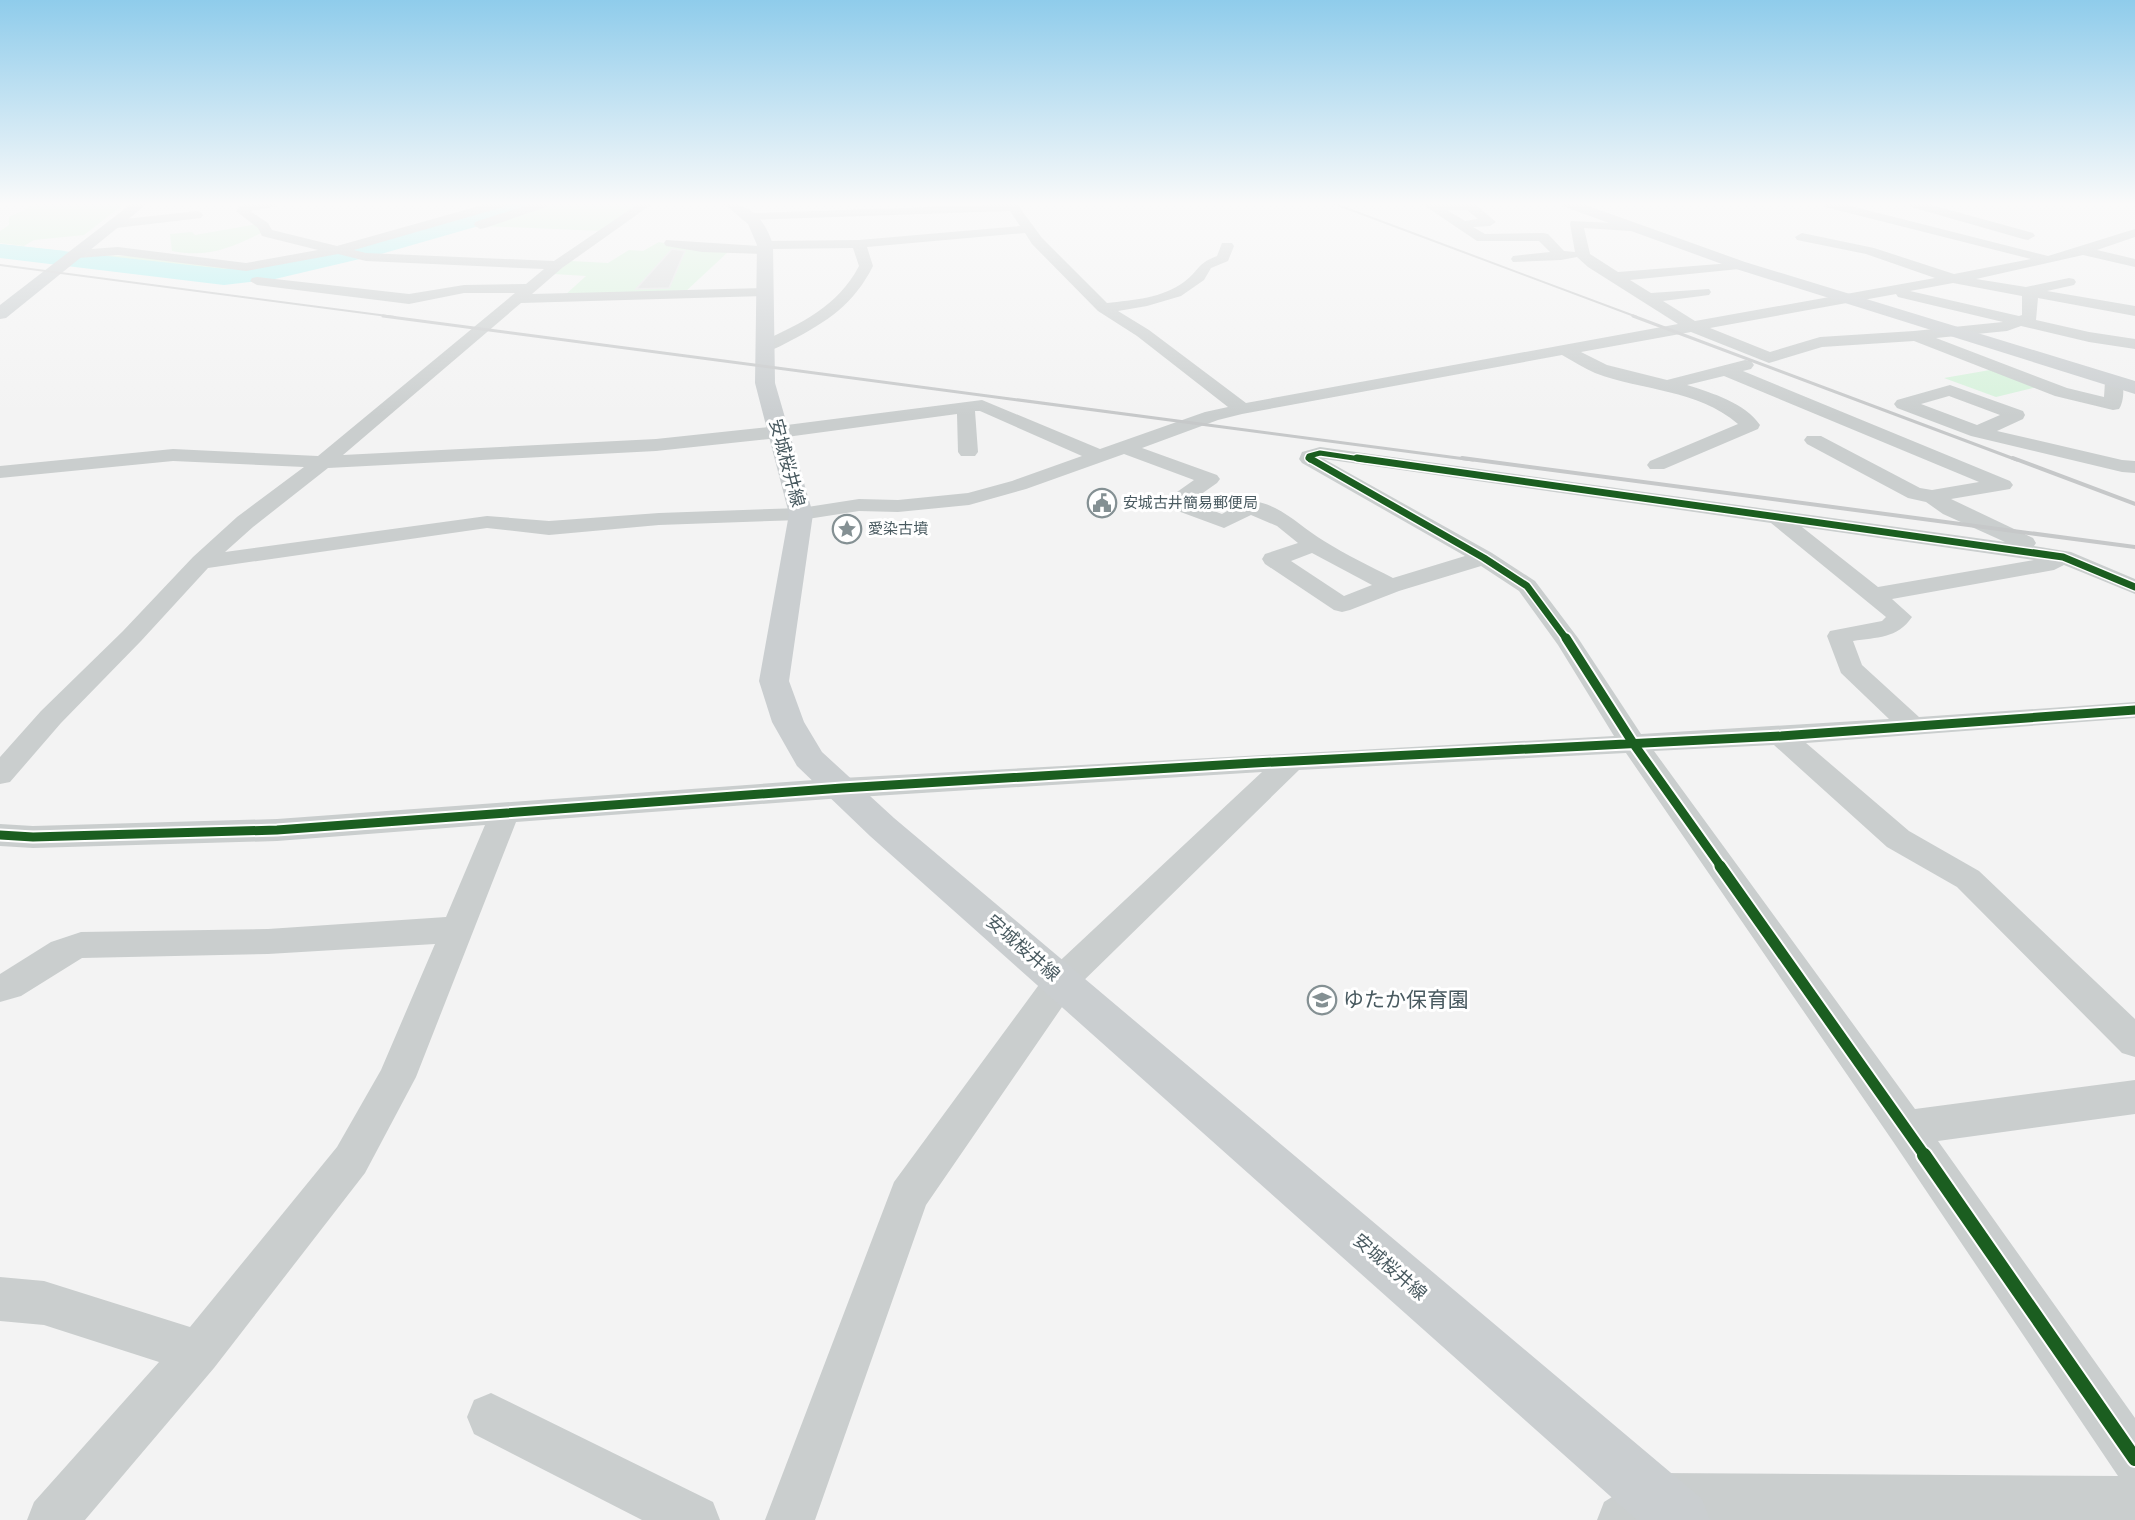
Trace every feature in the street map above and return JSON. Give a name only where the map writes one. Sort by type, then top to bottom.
[{"type":"main road","points":[[0,314],[51,275]]},
{"type":"main road","name":"安城桜井線","points":[[762,275],[766,292],[765,383],[801,514],[774,681],[788,723],[809,759],[882,826],[1061,981],[1653,1513]]},
{"type":"main road","points":[[1770,275],[2135,388]]},
{"type":"street","points":[[285,275],[257,281],[409,299],[464,289],[520,293],[766,292]]},
{"type":"street","points":[[0,776],[51,717],[132,636],[201,562],[245,522],[323,462],[544,275]]},
{"type":"street","points":[[765,347],[821,319],[858,282],[862,275]]},
{"type":"street","points":[[1068,275],[1103,308],[1143,333],[1242,409]]},
{"type":"street","points":[[1103,308],[1148,302],[1170,295],[1202,275]]},
{"type":"street","points":[[1612,275],[1691,326],[1769,358],[1820,342],[1955,332],[2014,323],[2030,317],[2030,293]]},
{"type":"street","points":[[1616,277],[1637,275]]},
{"type":"street","points":[[1941,275],[2133,314]]},
{"type":"street","points":[[201,562],[488,522],[549,528],[659,519],[801,514],[859,506],[898,506],[969,499],[1019,485],[1212,416],[1242,409],[1974,275]]},
{"type":"street","points":[[2030,293],[2032,290],[2069,282]]},
{"type":"street","points":[[1890,291],[2014,323],[2090,346],[2135,353]]},
{"type":"street","points":[[1648,298],[1704,292]]},
{"type":"street","points":[[2014,323],[2135,344]]},
{"type":"street","points":[[1914,336],[2061,392],[2113,405],[2114,382]]},
{"type":"street","points":[[1841,341],[1865,355]]},
{"type":"street","points":[[1564,350],[1601,369],[1695,393],[1739,413],[1751,425],[1657,465]]},
{"type":"street","points":[[1667,385],[1735,367],[2003,485],[1932,496],[1915,494],[1814,440]]},
{"type":"street","points":[[1978,432],[2016,415],[1950,390],[1903,404],[1978,432],[2122,466],[2135,467]]},
{"type":"street","points":[[0,472],[173,455],[323,462],[656,445],[779,432],[982,405],[1099,456]]},
{"type":"street","points":[[966,406],[969,452]]},
{"type":"street","points":[[1125,448],[1210,479],[1174,503],[1224,522],[1250,507],[1285,521],[1314,545],[1391,586]]},
{"type":"street","points":[[2063,557],[1320,453],[1309,456],[1309,459],[1484,558],[1527,586],[1569,643],[1633,743],[2135,1459]]},
{"type":"street","points":[[1932,496],[1951,509],[2031,545],[2135,587]]},
{"type":"street","points":[[1779,519],[1900,617],[1890,627],[1839,636],[1850,668],[1913,727]]},
{"type":"street","points":[[1314,545],[1274,559],[1342,605],[1391,586],[1484,558]]},
{"type":"street","points":[[1874,596],[2052,565],[2063,557]]},
{"type":"street","points":[[0,835],[33,837],[277,830],[842,788],[1781,736],[2135,710]]},
{"type":"street","points":[[1781,736],[1898,839],[1968,879],[2135,1042]]},
{"type":"street","points":[[790,1520],[909,1195],[1061,981],[1290,762]]},
{"type":"street","points":[[52,1520],[198,1352],[351,1160],[397,1077],[505,813]]},
{"type":"street","points":[[0,988],[9,986],[63,951],[81,945],[207,945],[392,935],[456,929]]},
{"type":"street","points":[[1905,1128],[2135,1097]]},
{"type":"street","points":[[0,1299],[44,1303],[198,1352]]},
{"type":"street","points":[[491,1416],[695,1520]]},
{"type":"street","points":[[1653,1513],[2135,1501]]},
{"type":"green space","points":[[185,275],[267,275],[246,282]]},
{"type":"green space","points":[[569,275],[703,275],[685,292],[564,296],[586,276]]},
{"type":"green space","points":[[1990,370],[2037,387],[1996,397],[1944,378]]},
{"type":"water","points":[[215,275],[252,275],[235,277]]},
{"type":"building","points":[[649,275],[675,275],[669,288],[636,289]]},
{"type":"waterway","points":[[206,275],[224,277],[242,275]]},
{"type":"railway","points":[[75,275],[395,317]]},
{"type":"railway","points":[[1525,275],[1637,317]]},
{"type":"railway","points":[[383,316],[1473,460]]},
{"type":"railway","points":[[1633,316],[2017,460]]},
{"type":"railway","points":[[1462,458],[2135,547]]},
{"type":"railway","points":[[2013,458],[2135,504]]},
{"type":"cycle path","points":[[2135,587],[2063,557],[1320,453],[1309,456],[1309,459],[1484,558],[1527,586],[1569,643],[1633,743],[1906,1128],[2135,1459]]},
{"type":"cycle path","points":[[0,835],[33,837],[277,830],[842,788],[1254,763],[1781,736],[2135,710]]},
{"type":"place","name":"安城古井簡易郵便局","points":[[1102,503]]},
{"type":"place","name":"愛染古墳","points":[[847,529]]},
{"type":"place","name":"ゆたか保育園","points":[[1322,1000]]}]
